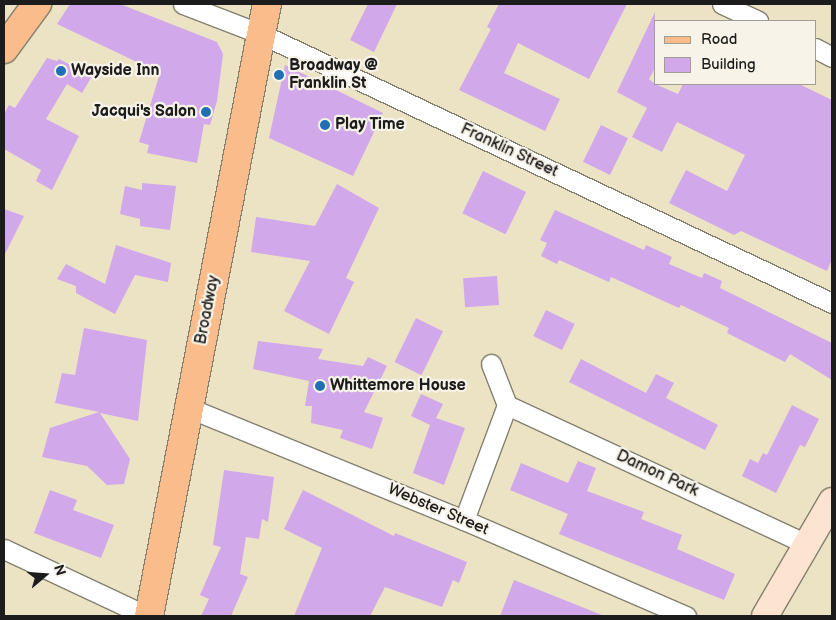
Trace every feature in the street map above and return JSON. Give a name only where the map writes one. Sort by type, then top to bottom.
[{"type":"main road","points":[[4,48],[37,4]]},
{"type":"main road","name":"Broadway","points":[[148,616],[267,4]]},
{"type":"main road","points":[[764,616],[832,502]]},
{"type":"street","name":"Franklin Street","points":[[183,4],[261,34],[832,303]]},
{"type":"street","points":[[722,4],[756,20]]},
{"type":"street","points":[[816,49],[832,57]]},
{"type":"street","points":[[464,520],[507,405],[491,364]]},
{"type":"street","name":"Damon Park","points":[[507,405],[808,544]]},
{"type":"street","name":"Webster Street","points":[[189,408],[464,520],[686,616]]},
{"type":"street","points":[[4,549],[148,616]]},
{"type":"building","points":[[70,4],[120,4],[217,42],[223,54],[217,101],[210,125],[204,124],[197,163],[147,153],[149,145],[139,142],[160,73],[57,24]]},
{"type":"building","points":[[368,4],[397,4],[374,52],[350,40]]},
{"type":"building","points":[[499,4],[627,4],[589,79],[518,43],[504,73],[560,99],[545,131],[459,90],[491,29],[487,27]]},
{"type":"building","points":[[655,12],[654,70],[649,79],[654,85],[678,94],[682,85],[801,85],[832,100],[832,259],[827,271],[741,231],[734,235],[669,203],[686,170],[727,191],[745,155],[677,122],[662,152],[632,137],[647,108],[617,92]]},
{"type":"building","points":[[47,58],[57,61],[59,59],[92,76],[82,93],[67,84],[46,119],[79,136],[52,190],[36,181],[41,170],[4,149],[4,114],[9,105],[15,108]]},
{"type":"building","name":"Play Time","points":[[285,65],[383,113],[353,176],[269,138]]},
{"type":"building","points":[[601,125],[628,138],[610,175],[583,162]]},
{"type":"building","points":[[483,171],[526,192],[506,234],[462,213]]},
{"type":"building","points":[[142,183],[176,186],[170,230],[140,226],[140,219],[120,214],[125,186],[142,190]]},
{"type":"building","points":[[337,184],[379,208],[346,278],[354,282],[329,334],[284,311],[310,261],[251,252],[256,217],[315,226]]},
{"type":"building","points":[[4,209],[24,216],[4,256]]},
{"type":"building","points":[[555,210],[644,250],[646,245],[672,257],[669,264],[702,278],[704,273],[722,281],[720,288],[832,343],[832,380],[790,354],[785,362],[727,333],[729,328],[681,305],[679,308],[611,277],[609,282],[559,260],[557,264],[541,256],[547,243],[540,240]]},
{"type":"building","points":[[116,245],[171,263],[168,282],[135,275],[115,314],[76,293],[76,286],[57,279],[66,264],[105,284]]},
{"type":"building","points":[[497,276],[499,305],[465,307],[463,278]]},
{"type":"building","points":[[546,310],[575,324],[562,350],[533,336]]},
{"type":"building","points":[[416,318],[443,331],[421,375],[395,362]]},
{"type":"building","points":[[84,328],[147,340],[138,421],[100,413],[130,459],[124,484],[107,485],[87,466],[42,457],[50,428],[99,412],[55,403],[62,373],[75,375]]},
{"type":"building","points":[[258,341],[323,349],[318,359],[363,366],[368,357],[387,366],[364,412],[383,418],[372,449],[340,438],[343,430],[311,423],[312,406],[305,406],[309,381],[253,369]]},
{"type":"building","points":[[581,359],[646,393],[656,374],[674,383],[666,398],[718,425],[705,450],[569,382]]},
{"type":"building","points":[[421,394],[443,404],[436,418],[465,428],[444,485],[413,473],[430,425],[411,416]]},
{"type":"building","points":[[792,405],[819,419],[805,447],[800,445],[776,493],[742,476],[750,459],[758,463],[763,453],[767,455]]},
{"type":"building","points":[[578,461],[596,468],[587,491],[644,512],[641,519],[682,535],[677,549],[735,574],[724,600],[559,534],[568,514],[510,490],[521,463],[568,483]]},
{"type":"building","points":[[224,470],[274,477],[268,522],[262,519],[259,539],[246,537],[240,574],[248,577],[231,616],[201,616],[209,599],[200,595],[221,547],[213,545]]},
{"type":"building","points":[[50,490],[77,500],[73,510],[114,525],[101,558],[34,533]]},
{"type":"building","points":[[303,490],[394,536],[395,533],[467,562],[459,583],[453,580],[442,607],[385,587],[370,616],[294,616],[322,548],[284,529]]},
{"type":"building","points":[[514,580],[602,615],[602,616],[500,616]]},
{"type":"place","name":"Wayside Inn","points":[[61,71]]},
{"type":"place","name":"Broadway @ Franklin St","points":[[279,75]]},
{"type":"place","name":"Jacqui's Salon","points":[[206,112]]},
{"type":"place","name":"Play Time","points":[[325,125]]},
{"type":"place","name":"Whittemore House","points":[[320,386]]}]
